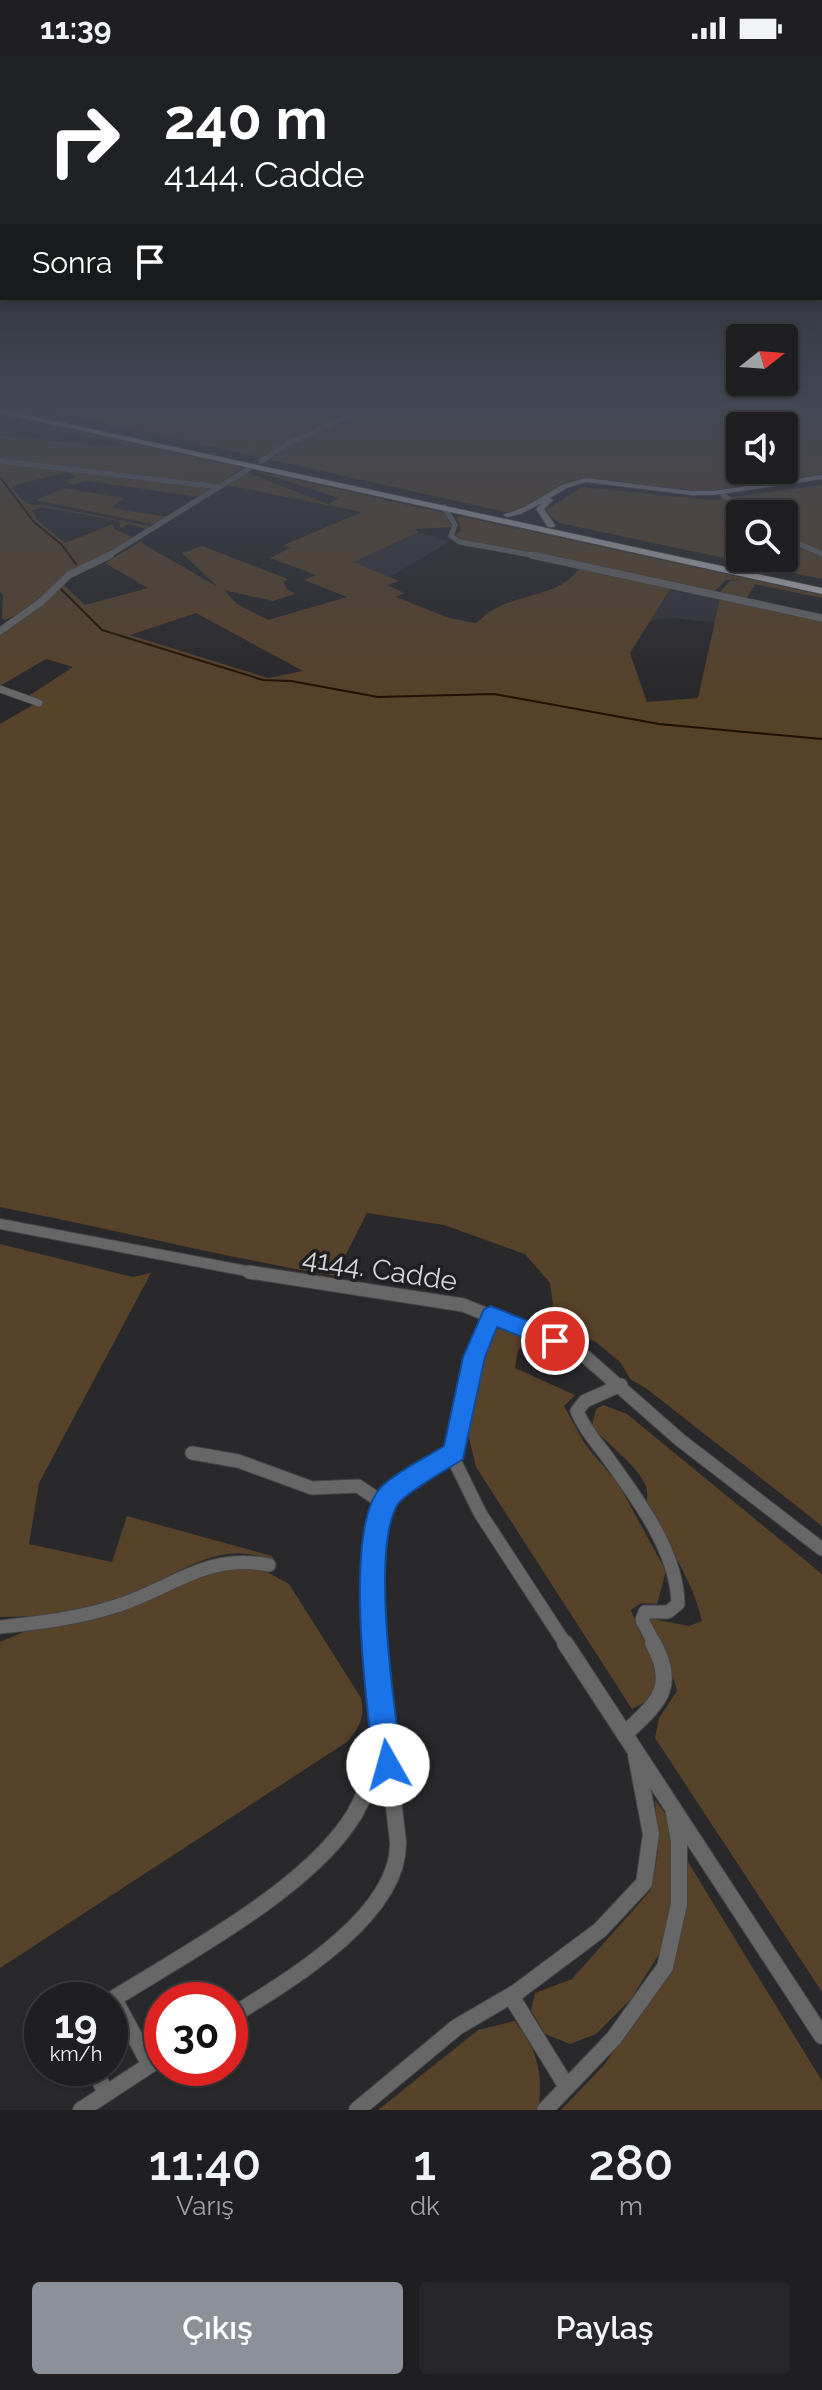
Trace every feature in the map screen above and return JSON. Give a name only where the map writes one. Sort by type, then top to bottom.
[{"type":"highway","points":[[426,503],[822,591]]},
{"type":"highway","points":[[447,503],[822,584]]},
{"type":"main road","points":[[507,515],[530,510],[540,503]]},
{"type":"main road","points":[[546,503],[541,512],[551,525]]},
{"type":"street","points":[[1,629],[41,602],[69,575],[105,558],[194,503]]},
{"type":"street","points":[[444,507],[455,525],[451,536],[460,542],[580,564],[822,618]]},
{"type":"street","points":[[798,543],[822,554]]},
{"type":"street","points":[[0,689],[39,703]]},
{"type":"street","name":"4144. Cadde","points":[[0,1224],[201,1265],[463,1305],[491,1315],[580,1352],[680,1440],[822,1549]]},
{"type":"street","points":[[491,1315],[474,1357],[455,1451],[462,1478],[480,1513],[822,2036]]},
{"type":"street","points":[[357,2110],[457,2027],[511,1996],[600,1930],[644,1883],[651,1834],[630,1742],[663,1697],[666,1683],[663,1662],[642,1620],[645,1612],[668,1612],[678,1604],[680,1593],[675,1571],[659,1541],[607,1457],[581,1425],[577,1411],[585,1401],[621,1385]]},
{"type":"street","points":[[248,2006],[274,1991],[339,1941],[377,1902],[398,1856],[375,1662],[372,1567],[379,1524],[389,1495],[455,1451]]},
{"type":"street","points":[[192,1453],[238,1461],[312,1488],[358,1486],[386,1505]]},
{"type":"street","points":[[0,1627],[51,1623],[119,1605],[202,1567],[226,1560],[248,1559],[269,1565]]},
{"type":"street","points":[[128,1990],[243,1917],[318,1860],[350,1822],[374,1768],[380,1704]]},
{"type":"street","points":[[545,2110],[614,2038],[665,1967],[679,1904],[679,1841],[673,1807]]},
{"type":"street","points":[[511,1996],[567,2087]]},
{"type":"street","points":[[128,2022],[144,2044]]},
{"type":"street","points":[[81,2110],[144,2069]]},
{"type":"street","points":[[102,2086],[106,2094]]},
{"type":"shaded area","points":[[0,503],[43,505],[154,527],[146,529],[129,524],[121,528],[119,521],[42,507],[32,510],[36,519],[65,543],[113,524],[114,529],[132,537],[144,532],[63,576],[25,611],[5,620],[2,618],[3,595],[0,592]]},
{"type":"shaded area","points":[[50,503],[118,503],[112,508],[169,517],[157,525]]},
{"type":"shaded area","points":[[316,503],[399,503],[444,513],[452,527],[415,529],[418,532],[354,562],[399,581],[387,585],[404,593],[396,597],[449,618],[476,623],[502,605],[550,590],[580,568],[672,586],[630,653],[647,702],[698,698],[720,598],[822,619],[822,1526],[630,1379],[621,1363],[596,1342],[556,1329],[542,1318],[553,1305],[550,1283],[525,1254],[444,1225],[367,1213],[335,1276],[0,1207],[0,724],[36,703],[29,698],[30,695],[73,667],[46,659],[0,686],[0,634],[62,583],[85,605],[148,588],[105,563],[140,542],[218,587],[182,553],[202,546],[288,579],[283,582],[295,594],[273,601],[224,590],[237,604],[268,620],[347,597],[304,580],[316,575],[270,558],[290,548],[284,545],[362,512]],"holes":[[[196,613],[303,671],[268,678],[130,635]]]},
{"type":"shaded area","points":[[465,503],[536,503],[528,510],[511,513]]},
{"type":"shaded area","points":[[557,503],[726,503],[726,558],[560,523],[551,517],[547,509]]},
{"type":"shaded area","points":[[798,503],[822,503],[822,579],[789,572],[798,572]]},
{"type":"shaded area","points":[[460,516],[822,595],[822,598],[755,584],[745,601],[719,593],[730,581],[744,579],[726,580],[714,592],[461,540],[456,535],[461,530],[457,518]]},
{"type":"shaded area","points":[[418,532],[449,542],[390,577],[353,562]]},
{"type":"shaded area","points":[[672,586],[720,598],[715,623],[674,618],[650,621]]},
{"type":"shaded area","points":[[0,1244],[133,1277],[151,1273],[39,1483],[29,1544],[112,1562],[127,1516],[272,1556],[277,1564],[248,1554],[214,1557],[110,1603],[55,1614],[0,1617]]},
{"type":"shaded area","points":[[500,1325],[528,1339],[518,1350],[515,1368],[575,1395],[564,1406],[585,1444],[619,1485],[666,1571],[657,1604],[641,1603],[631,1610],[658,1684],[645,1702],[632,1709],[476,1467],[466,1425],[485,1347]]},
{"type":"shaded area","points":[[603,1405],[627,1414],[822,1574],[822,1992],[655,1738],[659,1718],[677,1691],[665,1648],[648,1618],[689,1626],[702,1621],[686,1576],[648,1507],[647,1489],[641,1478],[592,1426],[596,1409]]},
{"type":"shaded area","points":[[256,1566],[289,1584],[361,1698],[362,1716],[355,1731],[347,1742],[0,1968],[0,1642],[26,1631],[101,1617],[209,1570]]},
{"type":"shaded area","points":[[655,1800],[666,1814],[674,1852],[673,1921],[659,1954],[631,1999],[596,2034],[570,2044],[545,2034],[531,2010],[535,1993],[572,1979],[651,1890],[658,1852]]},
{"type":"shaded area","points":[[685,1857],[822,2081],[822,2110],[561,2110],[604,2065],[673,1970],[686,1890]]},
{"type":"shaded area","points":[[515,2021],[537,2061],[540,2094],[536,2110],[378,2110],[478,2030]]},
{"type":"waterway","points":[[19,503],[33,521],[62,545],[76,564]]},
{"type":"waterway","points":[[60,588],[102,630],[263,680],[291,681],[378,697],[494,694],[659,724],[822,739]]},
{"type":"route","points":[[388,1765],[375,1662],[372,1567],[379,1524],[389,1495],[455,1451],[463,1398],[474,1357],[491,1315],[555,1341]]}]
